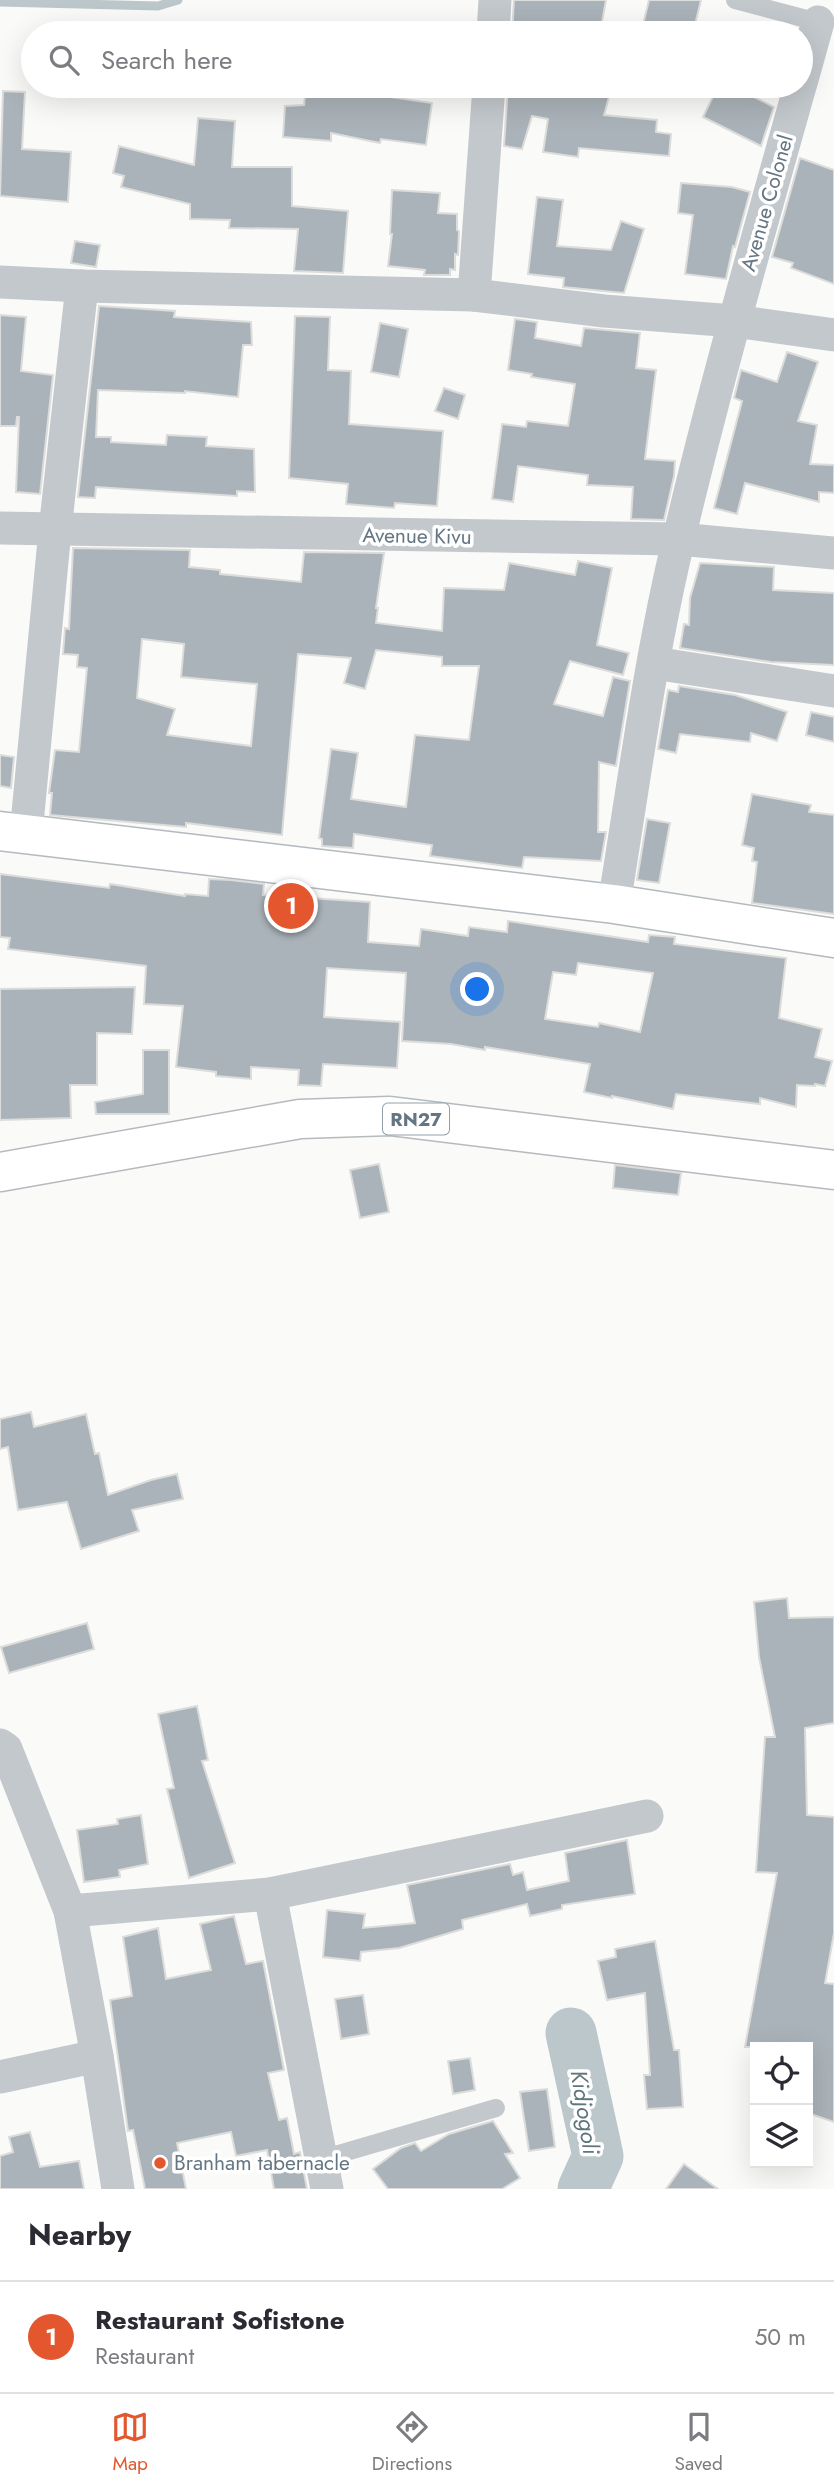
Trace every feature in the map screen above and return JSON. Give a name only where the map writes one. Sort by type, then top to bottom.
[{"type":"main road","points":[[13,832],[614,904],[834,938]]},
{"type":"main road","name":"RN27","points":[[0,1172],[300,1119],[390,1116],[834,1170]]},
{"type":"street","points":[[494,21],[495,0]]},
{"type":"street","name":"Avenue Colonel","points":[[813,39],[818,22]]},
{"type":"street","points":[[474,295],[488,98]]},
{"type":"street","name":"Avenue Colonel","points":[[614,904],[654,663],[678,540],[734,321],[796,98]]},
{"type":"street","points":[[0,282],[474,295],[604,312],[734,321],[834,335]]},
{"type":"street","points":[[13,832],[55,530],[82,286]]},
{"type":"street","name":"Avenue Kivu","points":[[0,528],[678,540],[834,553]]},
{"type":"street","points":[[654,663],[834,691]]},
{"type":"street","points":[[0,1745],[6,1749],[70,1912],[118,2189]]},
{"type":"street","points":[[70,1912],[270,1894],[647,1816]]},
{"type":"street","points":[[270,1894],[324,2174]]},
{"type":"street","points":[[0,2077],[97,2056]]},
{"type":"lane","points":[[734,0],[818,22]]},
{"type":"lane","points":[[324,2174],[496,2108]]},
{"type":"building","points":[[514,0],[606,0],[602,21],[513,21]]},
{"type":"building","points":[[649,0],[701,0],[696,21],[644,21]]},
{"type":"building","points":[[3,91],[21,92],[21,98],[25,98],[22,149],[71,152],[68,202],[0,196]]},
{"type":"building","points":[[305,98],[398,98],[432,103],[426,145],[381,139],[380,143],[331,133],[331,141],[283,137],[285,106],[304,105]]},
{"type":"building","points":[[507,98],[609,98],[604,115],[657,120],[656,132],[671,134],[669,156],[579,148],[578,157],[543,152],[548,119],[532,116],[522,149],[504,146]]},
{"type":"building","points":[[712,98],[756,98],[774,107],[761,146],[703,117]]},
{"type":"building","points":[[198,118],[235,121],[232,167],[292,167],[292,206],[348,211],[343,273],[294,271],[298,229],[229,228],[230,220],[190,219],[190,204],[121,187],[124,176],[113,173],[119,146],[194,165]]},
{"type":"building","points":[[800,158],[834,170],[834,284],[791,268],[793,263],[772,257]]},
{"type":"building","points":[[681,183],[732,187],[750,192],[726,279],[685,274],[693,215],[678,213]]},
{"type":"building","points":[[392,190],[440,193],[438,213],[457,214],[458,255],[455,254],[455,270],[450,269],[450,275],[424,275],[425,270],[388,266],[392,234]]},
{"type":"building","points":[[537,197],[563,200],[557,246],[611,250],[621,221],[644,229],[624,293],[563,287],[564,278],[528,274]]},
{"type":"building","points":[[75,241],[100,245],[96,267],[71,263]]},
{"type":"building","points":[[99,306],[175,311],[174,317],[251,322],[252,345],[243,345],[238,397],[185,391],[98,390],[96,437],[111,437],[111,442],[166,445],[167,435],[207,437],[206,446],[254,449],[255,492],[237,491],[237,496],[96,487],[95,498],[78,497]]},
{"type":"building","points":[[0,315],[26,317],[21,371],[53,375],[40,494],[16,492],[19,417],[16,426],[0,426]]},
{"type":"building","points":[[295,316],[330,317],[328,370],[351,371],[349,424],[443,431],[437,506],[395,503],[394,508],[346,504],[348,484],[289,478]]},
{"type":"building","points":[[515,319],[537,322],[535,338],[581,346],[584,328],[640,333],[636,368],[656,370],[645,459],[675,461],[664,520],[631,519],[633,487],[587,485],[588,475],[518,466],[513,502],[492,499],[502,424],[526,427],[527,421],[568,426],[575,384],[531,377],[532,374],[508,370]]},
{"type":"building","points":[[380,323],[408,329],[399,377],[371,372]]},
{"type":"building","points":[[787,352],[818,362],[798,421],[817,425],[810,464],[834,465],[834,493],[819,492],[819,502],[745,483],[737,514],[714,508],[742,401],[734,398],[741,370],[777,382]]},
{"type":"building","points":[[444,388],[465,395],[458,419],[435,411]]},
{"type":"building","points":[[73,548],[190,550],[189,567],[220,570],[220,574],[301,582],[304,552],[384,553],[376,623],[442,631],[444,588],[504,590],[509,563],[575,575],[578,561],[612,568],[597,645],[629,653],[623,675],[570,661],[554,704],[603,716],[613,677],[630,681],[616,766],[599,762],[598,832],[606,832],[601,861],[524,857],[522,868],[430,856],[432,845],[354,834],[353,848],[322,846],[322,839],[319,838],[331,749],[358,753],[351,799],[406,807],[415,735],[469,740],[479,666],[442,666],[442,657],[376,650],[365,689],[344,683],[351,658],[298,654],[282,835],[186,823],[186,827],[50,815],[52,793],[49,793],[55,750],[79,752],[87,668],[77,667],[78,655],[63,654],[65,628],[69,629]],"holes":[[[142,639],[184,644],[181,677],[257,684],[251,746],[167,735],[175,709],[137,698]]]},
{"type":"building","points":[[700,563],[774,567],[773,590],[834,593],[834,665],[771,662],[680,648],[684,624],[689,625],[690,598]]},
{"type":"building","points":[[679,686],[735,695],[787,712],[777,741],[751,733],[750,742],[680,734],[676,753],[658,749],[668,690],[678,692]]},
{"type":"building","points":[[811,712],[834,717],[834,742],[806,735]]},
{"type":"building","points":[[0,755],[14,757],[11,788],[0,786]]},
{"type":"building","points":[[752,794],[811,805],[809,812],[834,815],[834,914],[752,903],[757,862],[752,861],[754,848],[742,845]]},
{"type":"building","points":[[647,819],[670,823],[659,883],[637,880]]},
{"type":"building","points":[[0,874],[109,888],[110,884],[185,896],[208,896],[209,879],[231,880],[264,884],[263,895],[370,902],[368,942],[419,946],[421,929],[468,936],[469,927],[507,932],[508,921],[648,942],[649,935],[675,937],[674,944],[786,958],[779,1018],[822,1029],[815,1057],[832,1061],[825,1086],[797,1085],[796,1107],[760,1098],[760,1104],[676,1094],[673,1109],[612,1098],[584,1092],[590,1064],[485,1047],[485,1050],[451,1044],[402,1041],[406,973],[327,968],[324,1017],[400,1022],[397,1068],[323,1064],[321,1086],[298,1085],[299,1070],[251,1067],[251,1079],[216,1076],[216,1072],[176,1067],[183,1006],[144,1004],[146,966],[8,949],[10,938],[0,937]],"holes":[[[578,963],[653,973],[640,1032],[599,1023],[598,1027],[545,1019],[553,972],[576,975]]]},
{"type":"building","points":[[135,987],[132,1034],[97,1033],[97,1085],[70,1085],[71,1118],[0,1120],[0,989]]},
{"type":"building","points":[[143,1050],[169,1050],[169,1114],[96,1114],[95,1102],[143,1094]]},
{"type":"building","points":[[379,1164],[389,1212],[360,1218],[350,1170]]},
{"type":"building","points":[[615,1165],[681,1173],[678,1195],[613,1188]]},
{"type":"building","points":[[31,1412],[34,1427],[86,1414],[95,1454],[99,1453],[108,1495],[177,1474],[183,1499],[132,1510],[139,1531],[81,1549],[67,1502],[18,1510],[8,1447],[0,1449],[0,1419]]},
{"type":"building","points":[[787,1598],[789,1618],[834,1617],[834,1723],[805,1728],[807,1815],[834,1817],[834,1933],[825,1983],[834,1984],[834,2122],[813,2115],[813,2042],[750,2042],[750,2047],[745,2047],[777,1873],[756,1872],[765,1737],[775,1737],[759,1657],[754,1602]]},
{"type":"building","points":[[87,1623],[94,1649],[9,1673],[1,1647]]},
{"type":"building","points":[[197,1706],[208,1760],[202,1761],[235,1863],[189,1878],[167,1789],[174,1788],[158,1714]]},
{"type":"building","points":[[141,1815],[148,1864],[119,1870],[120,1877],[84,1882],[77,1830],[118,1824],[117,1819]]},
{"type":"building","points":[[627,1840],[635,1894],[562,1905],[562,1909],[530,1916],[527,1904],[462,1920],[463,1929],[399,1948],[361,1952],[360,1961],[323,1957],[327,1910],[365,1914],[363,1928],[415,1923],[407,1885],[510,1864],[513,1875],[523,1872],[527,1890],[569,1881],[565,1853]]},
{"type":"building","points":[[234,1916],[246,1964],[263,1961],[284,2070],[268,2073],[279,2120],[287,2118],[294,2154],[300,2152],[307,2189],[274,2189],[267,2150],[236,2156],[231,2132],[177,2143],[186,2189],[145,2189],[133,2130],[128,2131],[110,2000],[132,1996],[123,1937],[158,1928],[166,1979],[211,1970],[200,1924]]},
{"type":"building","points":[[655,1941],[674,2050],[679,2050],[683,2107],[647,2109],[644,2075],[650,2075],[645,1993],[607,2000],[598,1961],[616,1957],[615,1949]]},
{"type":"building","points":[[363,1995],[369,2034],[341,2039],[335,1999]]},
{"type":"building","points":[[470,2058],[475,2090],[453,2094],[448,2061]]},
{"type":"building","points":[[547,2089],[555,2147],[529,2151],[520,2092]]},
{"type":"building","points":[[493,2121],[513,2153],[505,2154],[520,2178],[502,2189],[388,2189],[373,2169],[401,2148],[415,2143],[421,2151],[449,2134]]},
{"type":"building","points":[[30,2132],[40,2167],[79,2161],[84,2189],[0,2189],[0,2156],[13,2152],[9,2137]]},
{"type":"building","points":[[684,2164],[718,2189],[666,2189]]},
{"type":"waterway","points":[[0,2],[158,6],[178,0]]},
{"type":"waterway","name":"Kidjogoli","points":[[571,2033],[598,2156],[583,2189]]},
{"type":"place","name":"Restaurant Sofistone","points":[[291,906]]},
{"type":"place","name":"Branham tabernacle","points":[[160,2163]]}]
